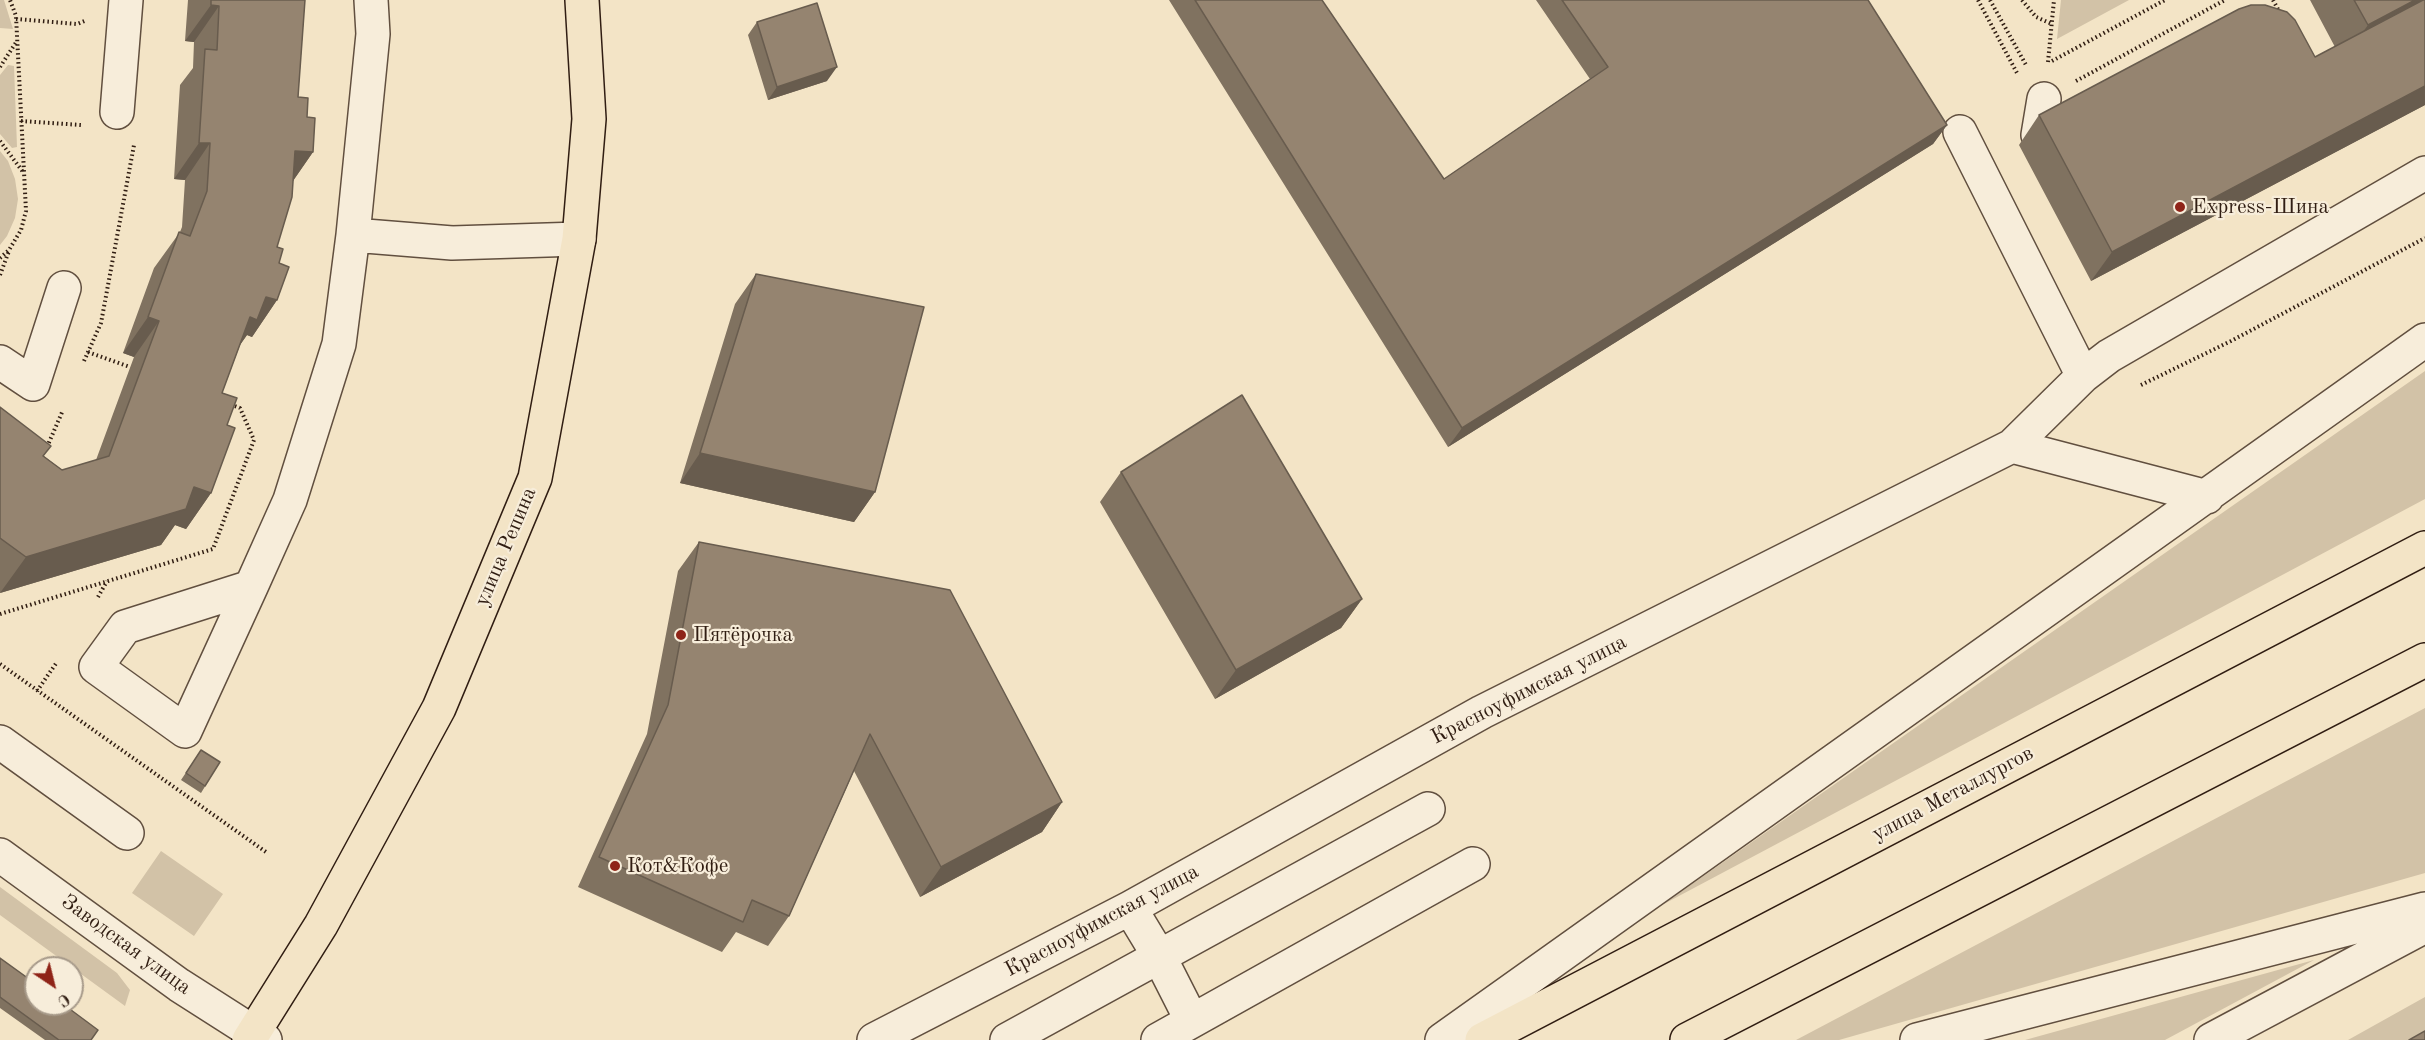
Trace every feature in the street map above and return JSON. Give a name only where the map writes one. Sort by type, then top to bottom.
[{"type":"main road","name":"улица Репина","points":[[256,1038],[321,925],[439,708],[535,478],[579,239],[589,119],[582,0]]},
{"type":"main road","name":"улица Металлургов","points":[[1482,1040],[2425,548]]},
{"type":"main road","points":[[1687,1040],[2425,660]]},
{"type":"street","points":[[104,119],[126,0]]},
{"type":"street","points":[[250,587],[125,627],[96,667],[185,731],[290,500],[339,344],[353,235],[373,34],[371,0]]},
{"type":"street","points":[[2037,86],[2038,135]]},
{"type":"street","points":[[1960,132],[2083,376]]},
{"type":"street","name":"Красноуфимская улица","points":[[874,1040],[1130,908],[1482,712],[2012,446],[2083,376],[2143,336],[2425,173]]},
{"type":"street","points":[[353,235],[452,243],[579,239]]},
{"type":"street","points":[[0,362],[33,384],[64,288]]},
{"type":"street","points":[[1443,1040],[2425,340]]},
{"type":"street","points":[[2012,446],[2207,496]]},
{"type":"street","points":[[0,742],[127,833]]},
{"type":"street","points":[[1008,1040],[1428,809]]},
{"type":"street","name":"Заводская улица","points":[[0,855],[256,1038]]},
{"type":"street","points":[[1158,1040],[1473,864]]},
{"type":"street","points":[[1130,908],[1159,957],[1192,1021]]},
{"type":"street","points":[[1917,1040],[2425,909]]},
{"type":"street","points":[[2211,1040],[2425,926]]},
{"type":"path","points":[[0,275],[9,250],[21,230],[26,210],[18,40],[16,19],[10,0]]},
{"type":"path","points":[[1978,0],[2020,79],[2037,86],[2225,0]]},
{"type":"path","points":[[1990,0],[2037,86]]},
{"type":"path","points":[[2022,0],[2036,17],[2052,24]]},
{"type":"path","points":[[2037,86],[2048,64],[2054,0]]},
{"type":"path","points":[[2048,64],[2165,0]]},
{"type":"path","points":[[2272,0],[2282,18]]},
{"type":"path","points":[[16,19],[77,24],[92,18]]},
{"type":"path","points":[[0,67],[18,40]]},
{"type":"path","points":[[21,121],[104,119]]},
{"type":"path","points":[[0,141],[24,172]]},
{"type":"path","points":[[83,362],[101,323],[134,143],[145,144]]},
{"type":"path","points":[[2136,388],[2231,341],[2425,238]]},
{"type":"path","points":[[0,258],[9,250]]},
{"type":"path","points":[[47,337],[130,367]]},
{"type":"path","points":[[0,614],[213,549],[254,440],[240,408],[230,404]]},
{"type":"path","points":[[39,441],[47,448],[65,405]]},
{"type":"path","points":[[94,605],[105,601]]},
{"type":"path","points":[[0,664],[266,852]]},
{"type":"shaded area","points":[[0,0],[4,0],[13,29],[0,28]]},
{"type":"shaded area","points":[[2061,0],[2129,0],[2057,39]]},
{"type":"shaded area","points":[[8,65],[14,66],[17,147],[12,148],[0,134],[0,75]]},
{"type":"shaded area","points":[[0,151],[8,161],[15,179],[18,199],[15,218],[0,245]]},
{"type":"shaded area","points":[[2425,371],[2425,499],[1662,905]]},
{"type":"shaded area","points":[[2425,708],[2425,873],[1839,1040],[1796,1040]]},
{"type":"shaded area","points":[[161,851],[223,894],[194,936],[132,893]]},
{"type":"shaded area","points":[[0,887],[117,973],[130,990],[125,1006],[84,976],[84,956],[56,956],[0,915]]},
{"type":"shaded area","points":[[2314,960],[2165,1040],[2025,1040]]},
{"type":"shaded area","points":[[2425,997],[2425,1040],[2348,1040]]},
{"type":"building","points":[[211,0],[305,0],[298,97],[308,98],[307,117],[315,118],[313,152],[295,151],[292,197],[277,247],[283,249],[279,263],[289,267],[277,300],[266,297],[257,320],[250,317],[222,393],[237,398],[227,425],[235,428],[211,493],[194,487],[186,509],[26,557],[0,538],[0,407],[51,446],[43,456],[62,470],[109,456],[159,321],[148,317],[179,232],[190,236],[207,191],[210,143],[199,143],[205,49],[217,50],[219,6],[211,5]]},
{"type":"building","points":[[1195,0],[1322,0],[1444,179],[1608,67],[1562,0],[1868,0],[1947,125],[1462,428]]},
{"type":"building","points":[[2354,0],[2415,0],[2368,25]]},
{"type":"building","points":[[2425,0],[2425,86],[2112,252],[2039,115],[2239,9],[2251,5],[2265,5],[2287,12],[2295,20],[2315,57]]},
{"type":"building","points":[[817,3],[837,67],[777,87],[757,22]]},
{"type":"building","points":[[756,274],[924,307],[875,492],[700,453]]},
{"type":"building","points":[[1242,395],[1362,599],[1236,670],[1121,472]]},
{"type":"building","points":[[699,542],[950,590],[1062,802],[941,867],[870,734],[789,916],[752,900],[743,922],[599,857],[668,705]]},
{"type":"building","points":[[201,750],[220,762],[205,786],[186,773]]},
{"type":"building","points":[[0,958],[24,975],[24,1014],[0,997]]},
{"type":"building","points":[[26,1016],[79,1016],[98,1030],[91,1040],[59,1040]]},
{"type":"building","points":[[2425,1031],[2425,1040],[2409,1040]]},
{"type":"place","name":"Express-Шина","points":[[2180,207]]},
{"type":"place","name":"Пятёрочка","points":[[681,635]]},
{"type":"place","name":"Кот&Кофе","points":[[615,866]]}]
